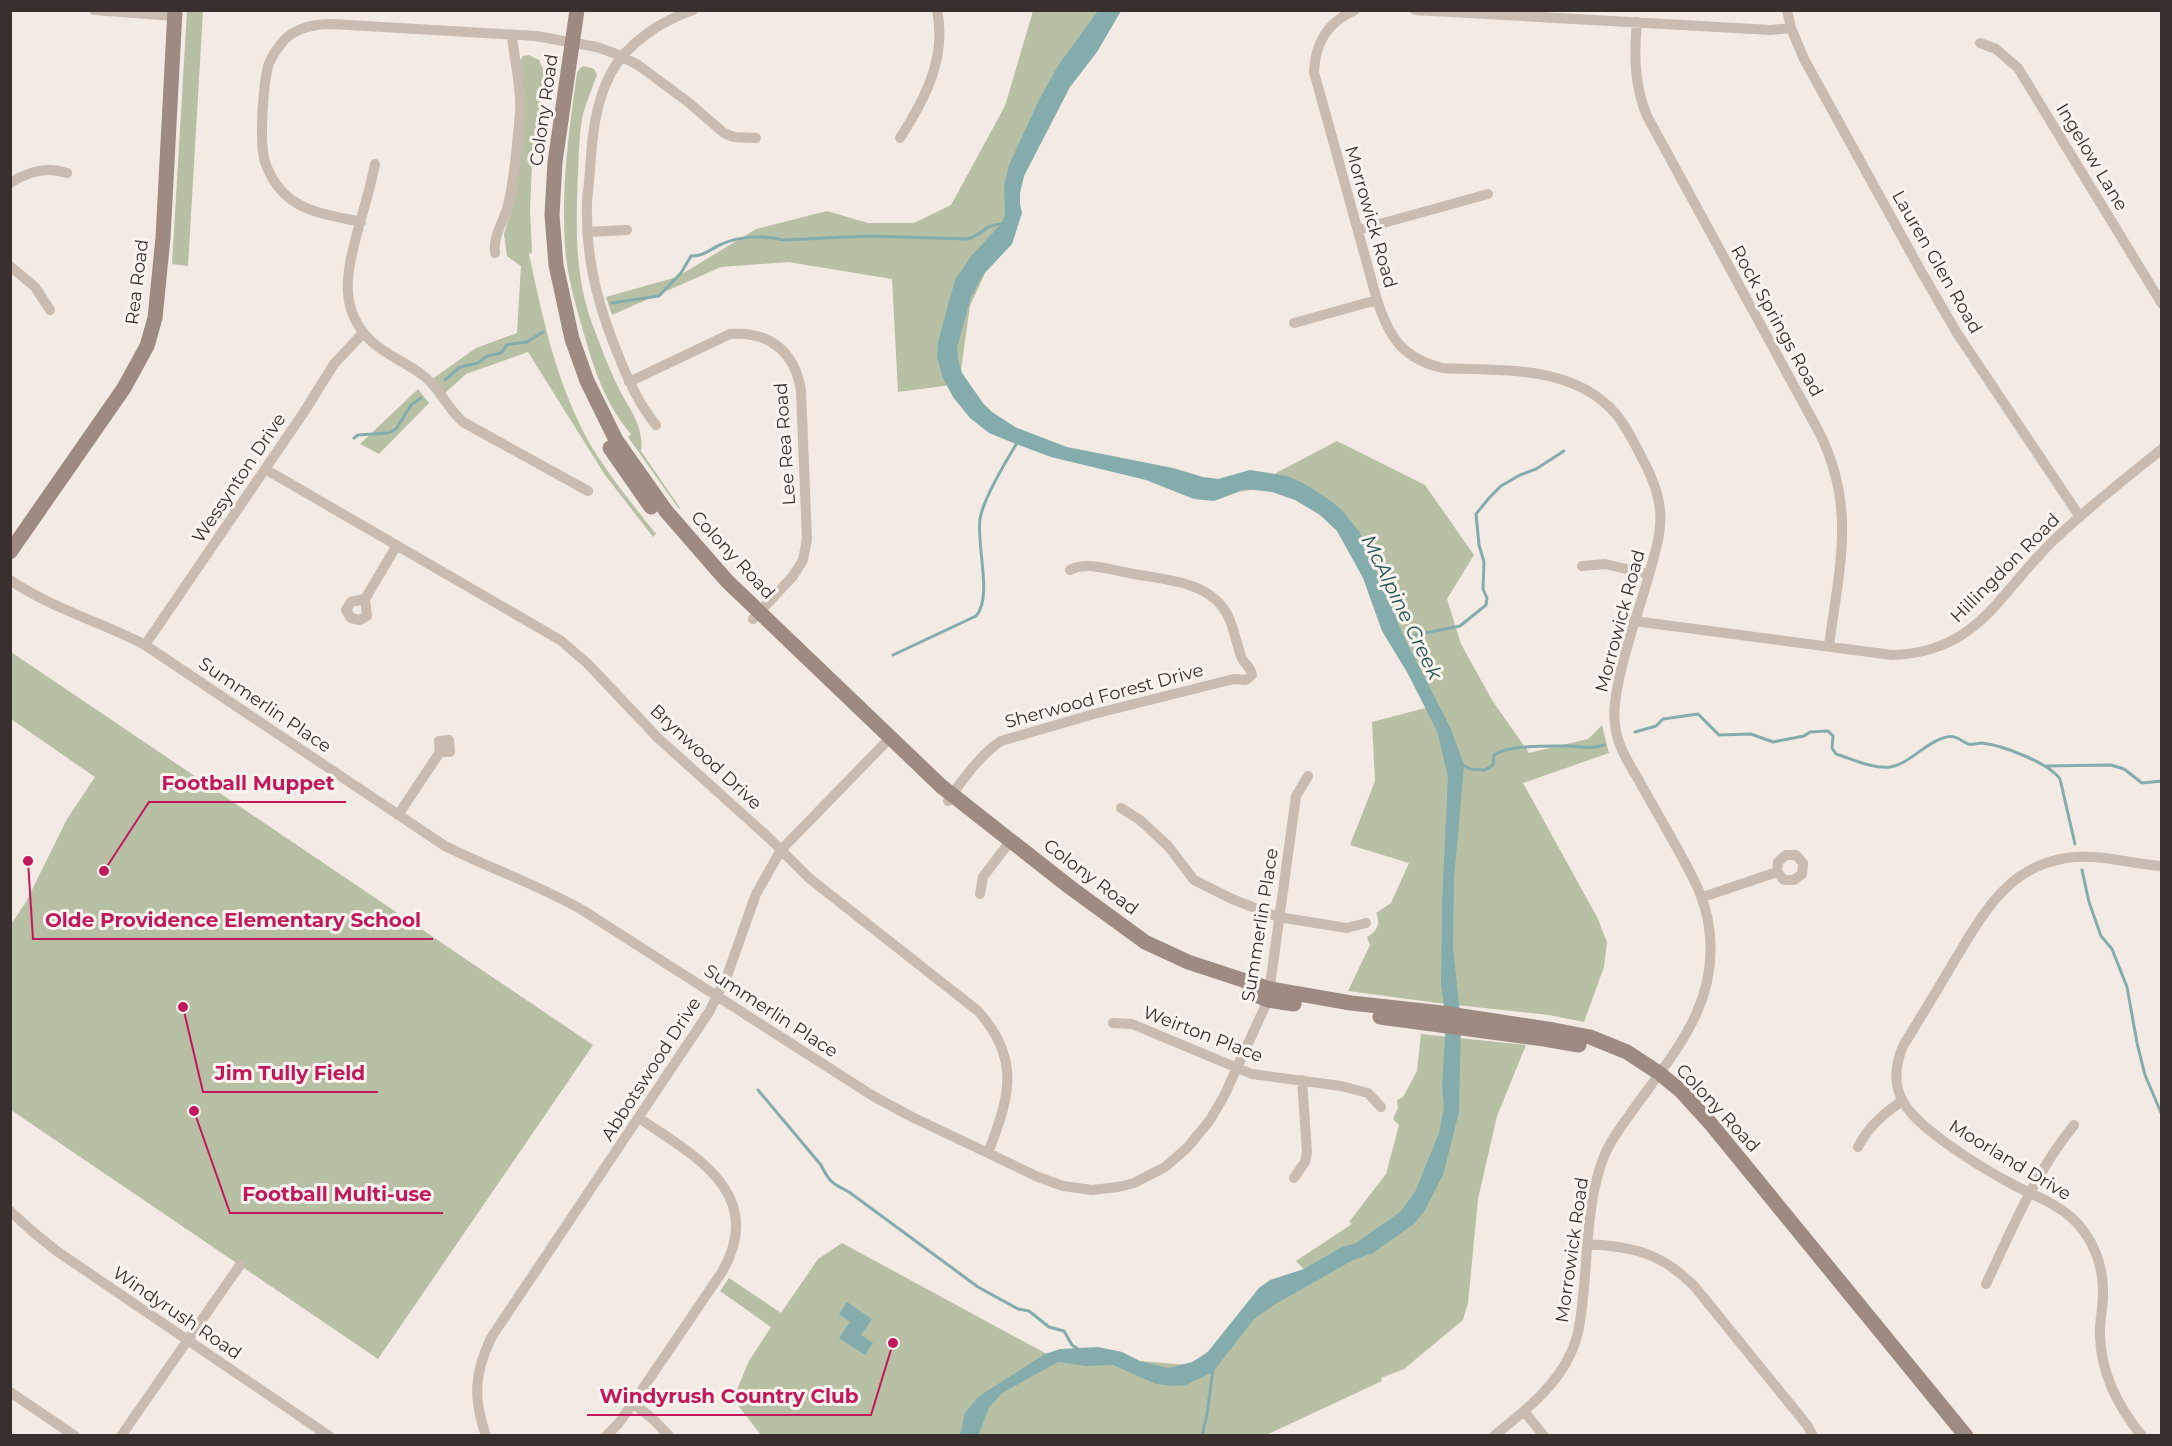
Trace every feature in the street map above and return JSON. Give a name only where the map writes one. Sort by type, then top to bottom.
[{"type":"main road","name":"Colony Road","points":[[569,10],[569,42]]},
{"type":"main road","name":"Colony Road","points":[[578,10],[569,42],[547,167],[544,219],[548,270],[564,343],[579,385],[608,444],[641,485],[691,555],[757,615],[886,741],[950,797],[1137,947],[1207,978],[1269,995],[1600,1046],[1681,1091],[1711,1124],[1965,1436]]},
{"type":"main road","name":"Rea Road","points":[[10,552],[124,388],[138,364],[152,331],[162,249],[175,13]]},
{"type":"main road","name":"Colony Road","points":[[1656,1076],[1703,1128],[1954,1436]]},
{"type":"street","points":[[94,10],[175,13]]},
{"type":"street","points":[[656,425],[636,398],[629,382],[598,299],[593,278],[587,232],[592,138],[595,119],[611,72],[636,43],[657,27],[693,10]]},
{"type":"street","points":[[900,138],[921,102],[936,66],[940,37],[937,10]]},
{"type":"street","name":"Morrowick Road","points":[[1355,10],[1336,20],[1323,35],[1314,59],[1314,72],[1377,300],[1389,331],[1405,351],[1416,359],[1442,368],[1543,374],[1593,393],[1615,413],[1627,429],[1652,476],[1659,497],[1660,529],[1624,657],[1614,712],[1616,732],[1622,750],[1703,897],[1710,943],[1704,998],[1683,1040],[1620,1128],[1603,1160],[1593,1199],[1581,1320],[1573,1348],[1547,1390],[1494,1436]]},
{"type":"street","points":[[1415,10],[1771,30],[1791,28]]},
{"type":"street","name":"Lauren Glen Road","points":[[1787,10],[1791,28],[1804,59],[1922,273],[1958,333],[2080,517]]},
{"type":"street","name":"Rock Springs Road","points":[[1637,22],[1635,73],[1647,116],[1819,432],[1835,469],[1843,521],[1829,646]]},
{"type":"street","points":[[360,222],[309,209],[294,202],[275,182],[265,161],[263,147],[265,81],[269,64],[286,38],[310,26],[326,24],[536,36],[597,47],[638,65],[688,102],[724,134],[756,138]]},
{"type":"street","points":[[495,253],[496,236],[507,208],[520,113],[520,84],[513,58],[512,35]]},
{"type":"street","name":"Ingelow Lane","points":[[1980,43],[1996,49],[2018,68],[2162,304]]},
{"type":"street","points":[[375,164],[349,262],[347,285],[351,310],[363,333],[384,351],[425,377],[463,422],[588,491]]},
{"type":"street","points":[[10,183],[33,172],[57,170],[67,173]]},
{"type":"street","points":[[1358,230],[1488,194]]},
{"type":"street","points":[[587,232],[627,230]]},
{"type":"street","points":[[10,266],[34,287],[50,310]]},
{"type":"street","points":[[1294,323],[1377,300]]},
{"type":"street","name":"Wessynton Drive","points":[[145,645],[265,470],[334,364],[363,333]]},
{"type":"street","name":"Lee Rea Road","points":[[629,382],[730,334],[743,333],[765,339],[777,345],[787,354],[799,378],[801,391],[807,540],[803,560],[794,576],[757,615]]},
{"type":"street","name":"Hillingdon Road","points":[[1634,621],[1892,655],[1910,655],[1950,643],[1980,622],[2047,546],[2162,448]]},
{"type":"street","name":"Brynwood Drive","points":[[265,470],[547,632],[574,651],[658,738],[836,902],[973,1005],[988,1022],[1003,1049],[1008,1080],[1005,1106],[988,1153]]},
{"type":"street","points":[[365,599],[397,545]]},
{"type":"street","points":[[1582,566],[1605,564],[1648,574]]},
{"type":"street","name":"Sherwood Forest Drive","points":[[950,797],[988,751],[1001,741],[1094,714],[1234,679],[1246,680],[1252,675],[1251,669],[1241,656],[1228,615],[1205,591],[1194,586],[1090,566],[1070,570]]},
{"type":"street","name":"Summerlin Place","points":[[10,580],[51,604],[102,624],[145,645],[445,846],[480,864],[541,888],[570,903],[873,1096],[1038,1177],[1069,1187],[1100,1189],[1134,1183],[1165,1167],[1188,1148],[1200,1134],[1224,1096],[1257,1027],[1269,995],[1296,796],[1308,776]]},
{"type":"street","name":"Abbotswood Drive","points":[[486,1436],[478,1410],[477,1382],[484,1353],[491,1338],[709,1012],[718,996],[756,894],[781,850],[886,741]]},
{"type":"street","points":[[398,815],[440,752]]},
{"type":"street","points":[[1121,808],[1140,820],[1168,846],[1194,880],[1232,899],[1278,917],[1347,928],[1366,923]]},
{"type":"street","points":[[980,894],[983,877],[1008,843]]},
{"type":"street","points":[[1858,1147],[1866,1132],[1875,1122],[1902,1101],[1896,1075],[1897,1063],[1903,1046],[1988,906],[1999,893],[2033,868],[2065,858],[2097,857],[2162,867]]},
{"type":"street","points":[[1703,897],[1777,872]]},
{"type":"street","name":"Weirton Place","points":[[1113,1023],[1132,1024],[1252,1074],[1341,1086],[1368,1093],[1381,1107]]},
{"type":"street","points":[[1294,1178],[1305,1162],[1307,1152],[1302,1080]]},
{"type":"street","name":"Moorland Drive","points":[[1902,1101],[1917,1120],[1957,1150],[1986,1169],[2054,1204],[2072,1218],[2088,1237],[2102,1277],[2103,1304],[2100,1337],[2103,1359],[2119,1403],[2142,1436]]},
{"type":"street","points":[[606,1436],[633,1403],[722,1272],[729,1258],[735,1228],[732,1206],[717,1175],[697,1158],[639,1118]]},
{"type":"street","points":[[1986,1284],[2029,1192],[2056,1148],[2074,1125]]},
{"type":"street","name":"Windyrush Road","points":[[10,1211],[58,1252],[329,1436]]},
{"type":"street","points":[[1589,1244],[1633,1249],[1658,1258],[1682,1274],[1695,1287],[1813,1436]]},
{"type":"street","points":[[121,1436],[240,1265]]},
{"type":"street","points":[[10,1392],[75,1436]]},
{"type":"street","points":[[633,1403],[669,1436]]},
{"type":"street","points":[[1524,1411],[1544,1436]]},
{"type":"green space","points":[[187,11],[203,11],[188,266],[172,264]]},
{"type":"green space","points":[[1033,11],[1103,11],[1026,153],[1004,232],[970,306],[959,384],[898,392],[892,279],[788,262],[721,267],[612,315],[606,297],[677,277],[756,229],[827,211],[868,223],[914,223],[951,205],[1005,106]]},
{"type":"green space","points":[[529,55],[539,60],[544,71],[532,165],[530,209],[532,253],[529,254],[547,333],[563,384],[584,434],[612,477],[656,534],[653,537],[605,475],[528,352],[466,374],[443,395],[431,380],[476,348],[517,333],[521,266],[507,256],[504,234],[513,205],[519,62],[523,56]]},
{"type":"green space","points":[[584,66],[594,69],[597,75],[583,114],[579,143],[577,231],[582,288],[605,358],[638,426],[641,451],[679,509],[628,437],[631,434],[616,414],[604,392],[570,283],[565,246],[565,181],[577,73]]},
{"type":"green space","points":[[418,389],[429,403],[379,454],[360,444]]},
{"type":"green space","points":[[1337,441],[1425,485],[1474,555],[1447,599],[1461,644],[1492,700],[1529,753],[1588,739],[1602,725],[1609,753],[1523,783],[1597,917],[1607,942],[1604,967],[1584,1022],[1549,1015],[1348,991],[1370,945],[1367,937],[1377,927],[1376,913],[1391,903],[1409,863],[1350,845],[1375,781],[1372,722],[1429,707],[1344,520],[1279,485],[1240,492]]},
{"type":"green space","points":[[11,652],[593,1045],[378,1359],[11,1110],[11,924],[26,902],[67,819],[95,777],[11,719]]},
{"type":"green space","points":[[1421,1034],[1526,1045],[1497,1116],[1478,1199],[1468,1303],[1463,1320],[1404,1369],[1381,1378],[1382,1381],[1266,1435],[761,1435],[733,1399],[749,1361],[771,1327],[720,1291],[729,1278],[781,1313],[818,1259],[842,1243],[1056,1359],[1078,1356],[1189,1365],[1311,1277],[1296,1261],[1352,1224],[1349,1222],[1386,1174],[1399,1125],[1393,1119],[1398,1108],[1397,1100],[1403,1097],[1417,1071]]},
{"type":"water","points":[[1098,11],[1121,11],[1097,52],[1070,87],[1024,176],[1020,193],[1022,213],[1012,244],[982,276],[971,297],[957,348],[962,373],[983,403],[1015,427],[1067,447],[1173,468],[1203,477],[1218,479],[1250,470],[1287,476],[1327,498],[1343,511],[1360,533],[1405,639],[1450,727],[1464,765],[1454,879],[1453,948],[1461,1022],[1459,1112],[1443,1175],[1425,1210],[1415,1223],[1373,1253],[1353,1260],[1254,1319],[1213,1372],[1186,1385],[1172,1386],[1156,1384],[1113,1365],[1087,1366],[1058,1362],[1002,1393],[989,1408],[978,1436],[960,1435],[965,1413],[978,1397],[1045,1354],[1060,1349],[1098,1347],[1122,1352],[1140,1361],[1168,1368],[1192,1362],[1206,1354],[1259,1288],[1270,1280],[1304,1269],[1340,1248],[1356,1243],[1400,1212],[1415,1192],[1439,1133],[1444,1108],[1442,1087],[1446,1021],[1441,984],[1448,777],[1437,731],[1407,672],[1382,631],[1363,578],[1337,531],[1320,515],[1295,500],[1272,492],[1246,489],[1214,501],[1194,499],[1146,480],[1051,457],[1016,444],[989,433],[970,418],[953,397],[943,378],[937,357],[938,342],[955,280],[972,255],[1001,224],[1005,215],[1004,187],[1009,165],[1039,100],[1059,64]]},
{"type":"water","points":[[847,1302],[872,1319],[861,1335],[873,1343],[865,1355],[839,1338],[850,1322],[839,1314]]},
{"type":"waterway","points":[[612,303],[659,296],[681,273],[691,256],[703,254],[736,239],[761,237],[784,240],[868,236],[967,239],[991,226],[1003,224]]},
{"type":"waterway","points":[[445,380],[460,367],[478,363],[487,356],[501,353],[507,345],[527,342],[543,332]]},
{"type":"waterway","points":[[354,438],[358,435],[389,433],[396,429],[411,405],[421,398]]},
{"type":"waterway","points":[[893,655],[976,616],[981,608],[984,584],[980,519],[990,491],[1017,443]]},
{"type":"waterway","name":"McAlpine Creek","points":[[1401,638],[1460,626],[1486,605],[1487,598],[1483,589],[1484,562],[1479,545],[1476,514],[1501,486],[1536,469],[1564,451]]},
{"type":"waterway","points":[[1635,732],[1656,726],[1663,719],[1698,714],[1719,735],[1751,734],[1773,742],[1804,736],[1810,732],[1828,731],[1833,736],[1832,748],[1836,754],[1877,767],[1897,765],[1936,741],[1947,737],[1956,738],[1968,744],[1991,744],[2036,761],[2060,779],[2075,844]]},
{"type":"waterway","points":[[1463,765],[1470,769],[1485,770],[1493,765],[1494,755],[1509,749],[1549,746],[1588,748],[1604,745]]},
{"type":"waterway","points":[[2046,766],[2111,765],[2124,769],[2142,783],[2162,781]]},
{"type":"waterway","points":[[2082,870],[2089,902],[2101,936],[2112,949],[2127,987],[2145,1075],[2162,1115]]},
{"type":"waterway","points":[[758,1090],[821,1165],[832,1182],[849,1192],[978,1287],[1018,1309],[1029,1311],[1049,1327],[1064,1331],[1072,1345],[1081,1351]]},
{"type":"waterway","points":[[1202,1436],[1213,1369]]},
{"type":"place","name":"Olde Providence Elementary School","points":[[28,861]]},
{"type":"place","name":"Football Muppet","points":[[104,871]]},
{"type":"place","name":"Jim Tully Field","points":[[183,1007]]},
{"type":"place","name":"Football Multi-use","points":[[194,1111]]},
{"type":"place","name":"Windyrush Country Club","points":[[893,1343]]}]
